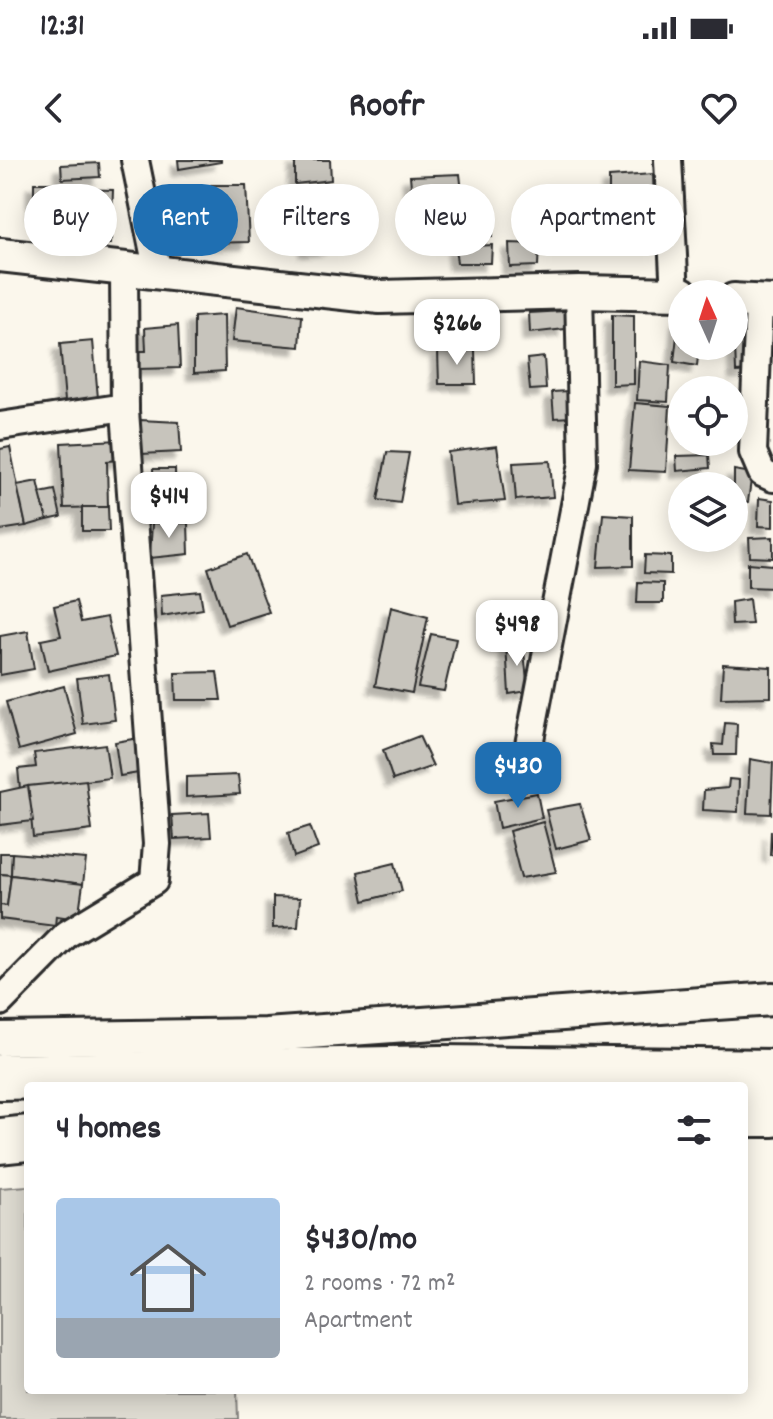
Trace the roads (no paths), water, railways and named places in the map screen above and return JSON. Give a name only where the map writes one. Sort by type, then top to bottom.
[{"type":"highway","points":[[0,1077],[440,1068],[773,1072]]},
{"type":"highway","points":[[748,1114],[773,1114]]},
{"type":"highway","points":[[0,1132],[24,1131]]},
{"type":"highway","points":[[0,1141],[24,1138]]},
{"type":"street","points":[[135,160],[158,273]]},
{"type":"street","points":[[668,160],[678,280]]},
{"type":"street","points":[[0,255],[380,297],[579,292],[668,294]]},
{"type":"street","points":[[0,1002],[67,934],[154,881],[157,844],[125,407],[124,271]]},
{"type":"street","points":[[523,776],[583,463],[579,292]]},
{"type":"street","points":[[755,302],[753,452],[762,473],[773,478]]},
{"type":"street","points":[[0,426],[125,407]]},
{"type":"street","points":[[0,1039],[266,1035],[773,999]]}]
